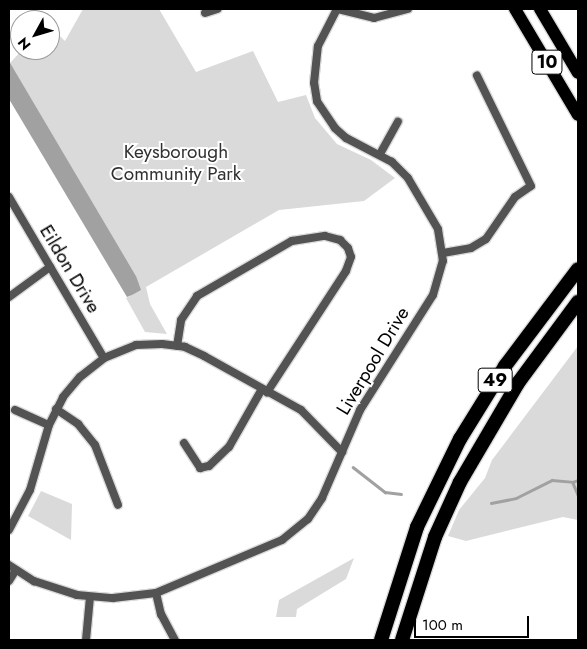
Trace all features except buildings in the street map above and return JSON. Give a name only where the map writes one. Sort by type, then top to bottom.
[{"type":"highway","name":"49","points":[[381,640],[428,501],[488,390],[578,269]]},
{"type":"highway","name":"49","points":[[402,640],[435,538],[447,509],[498,413],[578,302]]},
{"type":"main road","name":"10","points":[[515,9],[578,114]]},
{"type":"main road","name":"10","points":[[540,9],[578,73]]},
{"type":"street","points":[[205,13],[217,9]]},
{"type":"street","points":[[338,9],[374,18],[408,9]]},
{"type":"street","name":"Liverpool Drive","points":[[12,568],[47,586],[90,597],[126,598],[156,593],[291,534],[316,509],[368,396],[438,286],[443,253],[438,229],[414,188],[402,172],[380,154],[340,133],[324,116],[314,83],[318,46],[338,9]]},
{"type":"street","points":[[443,253],[471,248],[486,239],[515,197],[531,186],[476,76]]},
{"type":"street","points":[[380,154],[398,122]]},
{"type":"street","name":"Eildon Drive","points":[[9,197],[104,358]]},
{"type":"street","points":[[177,346],[181,320],[197,296],[292,241],[325,236],[340,240],[348,248],[351,257],[346,271],[229,447],[209,466],[200,468],[184,443]]},
{"type":"street","points":[[9,297],[50,266]]},
{"type":"street","points":[[9,530],[30,490],[49,425],[56,409],[80,377],[104,358],[136,346],[177,346],[204,356],[301,410],[342,452]]},
{"type":"street","points":[[56,409],[78,424],[96,445],[118,504]]},
{"type":"street","points":[[15,410],[49,425]]},
{"type":"street","points":[[9,581],[12,568]]},
{"type":"street","points":[[156,593],[161,614],[175,640]]},
{"type":"street","points":[[86,640],[90,597]]},
{"type":"green space","name":"Keysborough Community Park","points":[[83,9],[159,9],[196,72],[253,51],[278,102],[306,95],[315,118],[337,144],[371,160],[395,178],[364,201],[279,210],[146,287],[150,304],[167,334],[145,332],[126,298],[132,295],[136,276],[10,63],[13,60],[60,60],[60,36],[65,41]]},
{"type":"green space","points":[[578,346],[578,520],[563,517],[466,541],[448,536],[459,510],[485,478],[492,460]]},
{"type":"green space","points":[[41,491],[72,504],[71,540],[28,516]]},
{"type":"green space","points":[[354,558],[346,579],[297,609],[296,617],[276,617],[279,600]]},
{"type":"shaded area","points":[[9,61],[136,276],[141,290],[132,295],[127,297],[9,99]]},
{"type":"waterway","points":[[353,467],[385,492],[401,494]]},
{"type":"waterway","points":[[491,503],[516,498],[552,480],[573,482],[578,480]]},
{"type":"waterway","points":[[573,483],[578,495]]}]
